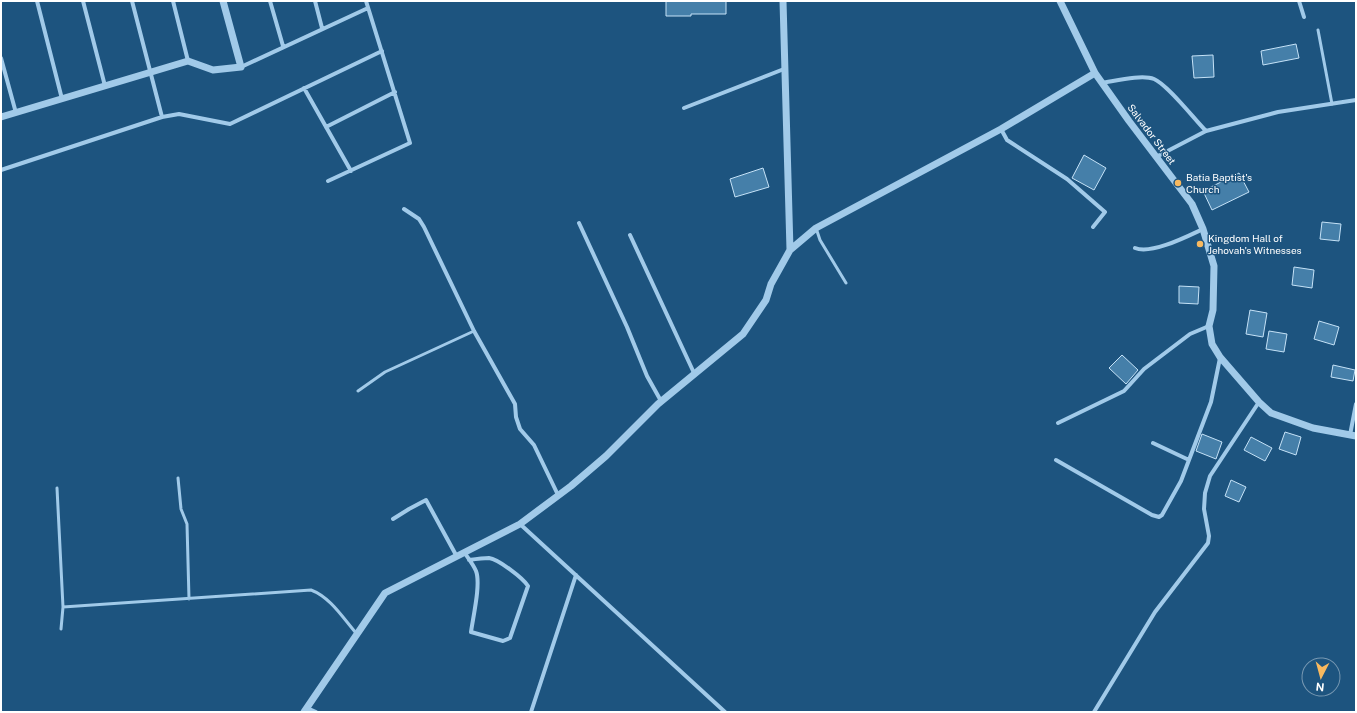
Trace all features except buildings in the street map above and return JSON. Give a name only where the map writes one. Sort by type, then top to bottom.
[{"type":"street","points":[[37,1],[62,99]]},
{"type":"street","points":[[83,1],[105,86]]},
{"type":"street","points":[[132,1],[162,117]]},
{"type":"street","points":[[173,1],[188,61]]},
{"type":"street","points":[[223,1],[241,67]]},
{"type":"street","points":[[270,1],[282,46]]},
{"type":"street","points":[[316,1],[322,28]]},
{"type":"street","points":[[328,181],[410,143],[366,1]]},
{"type":"street","points":[[783,1],[790,250]]},
{"type":"street","name":"Salvador Street","points":[[1060,1],[1095,73],[1192,204],[1203,229],[1214,266],[1213,310],[1209,326],[1212,344],[1220,357],[1259,402],[1271,413],[1313,428],[1353,436]]},
{"type":"street","points":[[1301,1],[1304,17]]},
{"type":"street","points":[[1,117],[188,61],[213,70],[241,67],[282,46],[368,8]]},
{"type":"street","points":[[1,170],[162,117],[179,114],[230,124],[382,51]]},
{"type":"street","points":[[1,58],[16,113]]},
{"type":"street","points":[[684,108],[784,69]]},
{"type":"street","points":[[316,712],[306,710],[385,593],[456,555],[520,524],[571,486],[606,456],[661,401],[743,334],[766,300],[771,284],[790,250],[816,228],[1001,129],[1095,73]]},
{"type":"street","points":[[1102,83],[1131,78],[1153,79],[1161,83],[1206,131]]},
{"type":"street","points":[[304,88],[351,171]]},
{"type":"street","points":[[326,127],[394,92]]},
{"type":"street","points":[[1156,157],[1206,131],[1278,112],[1356,100]]},
{"type":"street","points":[[1001,129],[1007,140],[1067,179],[1105,212],[1093,227]]},
{"type":"street","points":[[404,209],[419,219],[424,227],[474,330],[515,404],[516,417],[520,429],[534,445],[558,495]]},
{"type":"street","points":[[580,222],[627,327],[647,376],[661,401]]},
{"type":"street","points":[[1135,248],[1140,250],[1170,244],[1203,229]]},
{"type":"street","points":[[630,235],[694,373]]},
{"type":"street","points":[[1058,423],[1124,391],[1144,369],[1190,334],[1209,326]]},
{"type":"street","points":[[1056,460],[1152,515],[1159,517],[1162,515],[1181,481],[1211,402],[1220,357]]},
{"type":"street","points":[[1094,712],[1155,612],[1208,543],[1209,536],[1204,509],[1205,493],[1210,476],[1259,402]]},
{"type":"street","points":[[1353,436],[1356,404]]},
{"type":"street","points":[[1153,443],[1189,460]]},
{"type":"street","points":[[393,519],[426,500],[456,555]]},
{"type":"street","points":[[520,524],[720,710],[725,712]]},
{"type":"street","points":[[464,552],[476,572],[477,578],[471,632],[503,641],[510,638],[528,586],[525,581],[495,559],[489,558],[469,560]]},
{"type":"street","points":[[531,712],[576,575]]},
{"type":"lane","points":[[1318,30],[1332,104]]},
{"type":"lane","points":[[816,228],[820,240],[846,283]]},
{"type":"lane","points":[[358,391],[385,372],[474,330]]},
{"type":"lane","points":[[178,478],[181,509],[187,524],[189,598]]},
{"type":"lane","points":[[57,488],[63,607],[61,629]]},
{"type":"lane","points":[[63,607],[311,590],[319,593],[328,600],[357,635]]},
{"type":"place","name":"Batia Baptist's Church","points":[[1178,183]]},
{"type":"place","name":"Kingdom Hall of Jehovah's Witnesses","points":[[1200,244]]}]
